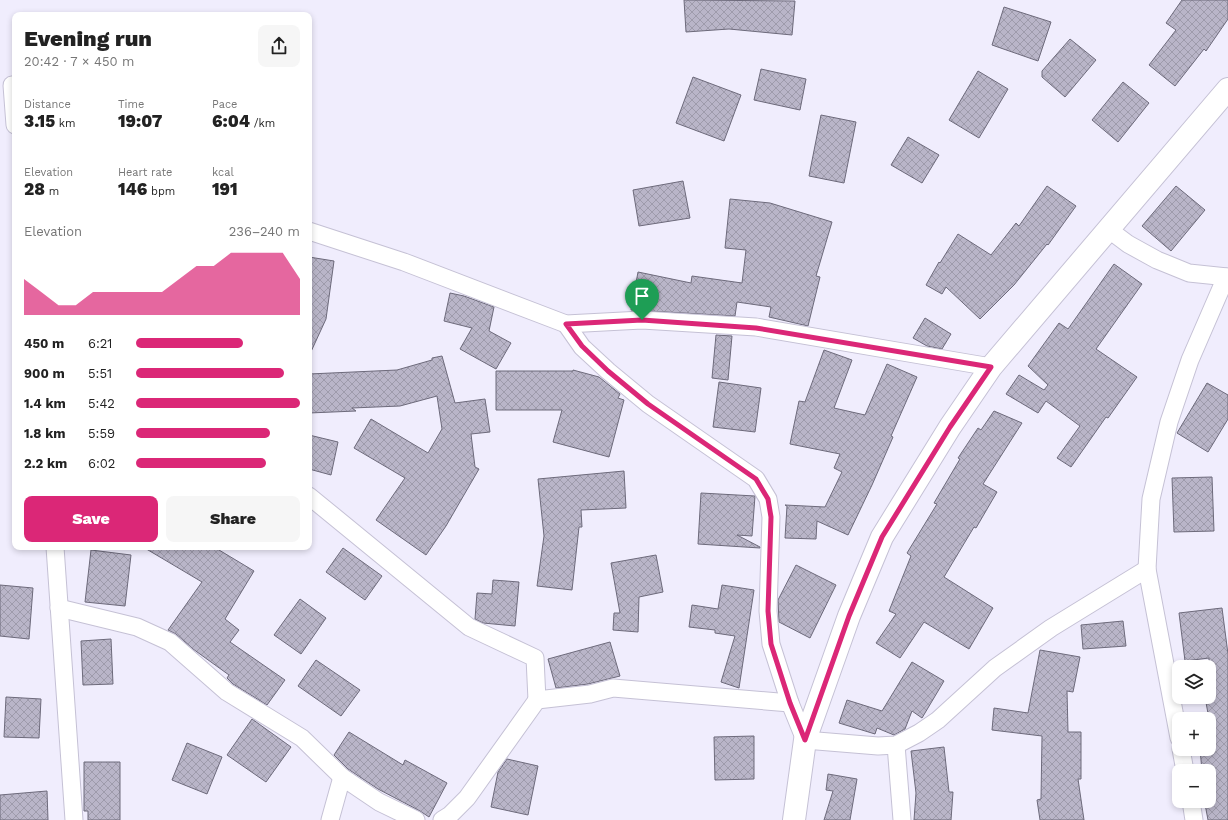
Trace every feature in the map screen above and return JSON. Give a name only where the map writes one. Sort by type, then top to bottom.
[{"type":"main road","points":[[794,820],[805,740],[849,616],[882,537],[950,427],[991,367],[1228,89]]},
{"type":"street","points":[[9,83],[12,104]]},
{"type":"street","points":[[1108,229],[1128,244],[1156,260],[1189,273],[1227,277],[1190,360],[1170,422],[1151,499],[1147,569],[1174,712]]},
{"type":"street","points":[[312,233],[404,262],[566,324],[642,320],[756,328],[991,367]]},
{"type":"street","points":[[566,324],[582,346],[608,371],[637,394],[756,479],[768,499],[771,517],[768,611],[771,644],[790,703],[805,740],[878,746],[896,745],[919,733],[938,720],[995,668],[1050,628],[1147,569]]},
{"type":"street","points":[[312,498],[469,628],[535,658],[537,700],[467,798],[450,815],[442,820]]},
{"type":"street","points":[[55,550],[74,820]]},
{"type":"street","points":[[59,608],[137,627],[170,642],[226,692],[302,738],[342,777],[379,802],[416,820]]},
{"type":"street","points":[[537,700],[590,694],[613,688],[790,703]]},
{"type":"street","points":[[896,745],[902,820]]},
{"type":"street","points":[[330,820],[342,777]]},
{"type":"street","points":[[1192,808],[1194,820]]},
{"type":"building","points":[[684,0],[795,1],[792,35],[729,29],[686,32]]},
{"type":"building","points":[[1182,0],[1228,0],[1228,19],[1206,51],[1204,49],[1175,86],[1149,65],[1176,30],[1166,23]]},
{"type":"building","points":[[1004,7],[1051,22],[1038,61],[992,45]]},
{"type":"building","points":[[1070,39],[1096,60],[1065,97],[1042,77],[1042,71]]},
{"type":"building","points":[[761,69],[806,79],[800,110],[754,100]]},
{"type":"building","points":[[978,71],[1008,89],[979,138],[949,120]]},
{"type":"building","points":[[693,77],[741,95],[724,141],[676,123]]},
{"type":"building","points":[[1123,82],[1149,103],[1118,142],[1092,120]]},
{"type":"building","points":[[821,115],[856,122],[844,183],[809,176]]},
{"type":"building","points":[[908,137],[939,155],[922,183],[891,165]]},
{"type":"building","points":[[683,181],[690,218],[639,226],[633,190]]},
{"type":"building","points":[[1047,186],[1076,206],[1048,245],[1047,244],[1014,285],[980,319],[946,287],[942,294],[926,285],[939,262],[940,263],[958,234],[991,255],[1016,223],[1019,226]]},
{"type":"building","points":[[1176,186],[1205,210],[1171,251],[1142,226]]},
{"type":"building","points":[[730,199],[770,203],[832,222],[816,276],[820,277],[808,326],[769,317],[771,307],[737,302],[735,316],[631,310],[638,272],[691,283],[692,276],[742,283],[746,250],[725,248]]},
{"type":"building","points":[[312,257],[334,261],[326,319],[312,349]]},
{"type":"building","points":[[1114,264],[1142,284],[1096,349],[1137,377],[1108,418],[1106,417],[1071,467],[1057,458],[1080,426],[1046,401],[1038,413],[1006,394],[1019,375],[1044,390],[1048,385],[1028,366],[1059,323],[1068,329]]},
{"type":"building","points":[[450,293],[464,296],[494,307],[489,331],[511,343],[496,369],[460,349],[472,328],[444,321]]},
{"type":"building","points":[[925,318],[951,334],[942,349],[927,346],[913,338]]},
{"type":"building","points":[[716,335],[732,336],[728,380],[712,378]]},
{"type":"building","points":[[824,350],[852,360],[834,408],[865,415],[887,364],[917,377],[891,436],[893,437],[848,535],[817,521],[816,539],[785,538],[787,506],[785,505],[825,507],[842,472],[834,468],[840,454],[790,444],[799,401],[805,402]]},
{"type":"building","points":[[442,356],[455,403],[485,399],[490,432],[471,434],[475,467],[479,469],[446,526],[426,555],[376,520],[405,478],[354,448],[371,419],[428,453],[442,429],[437,396],[400,406],[352,408],[356,411],[312,413],[312,374],[397,370],[432,360],[432,358]]},
{"type":"building","points":[[573,370],[599,377],[620,394],[618,398],[624,400],[609,457],[553,442],[562,410],[496,410],[496,371]]},
{"type":"building","points":[[719,382],[761,388],[755,432],[713,427]]},
{"type":"building","points":[[1207,383],[1228,395],[1228,419],[1208,452],[1177,433]]},
{"type":"building","points":[[994,411],[1022,423],[983,484],[997,492],[976,528],[974,527],[944,577],[993,608],[969,649],[924,622],[900,658],[876,643],[896,614],[889,611],[911,556],[907,553],[937,504],[934,503],[960,459],[958,458],[978,428],[981,430]]},
{"type":"building","points":[[312,436],[338,442],[331,475],[312,470]]},
{"type":"building","points":[[624,471],[626,508],[581,510],[582,527],[579,527],[572,590],[537,586],[544,536],[538,479]]},
{"type":"building","points":[[1212,477],[1214,531],[1174,532],[1172,478]]},
{"type":"building","points":[[701,493],[755,496],[752,536],[737,535],[760,548],[698,544]]},
{"type":"building","points":[[343,548],[382,576],[365,600],[326,572]]},
{"type":"building","points":[[91,550],[131,555],[125,606],[85,602]]},
{"type":"building","points":[[148,550],[219,550],[254,571],[225,619],[239,630],[230,642],[285,680],[267,705],[233,684],[227,678],[229,675],[193,649],[176,634],[168,630],[202,582]]},
{"type":"building","points":[[656,555],[663,592],[639,597],[638,632],[613,630],[614,613],[620,613],[611,563]]},
{"type":"building","points":[[796,565],[836,585],[810,638],[779,622],[778,600]]},
{"type":"building","points":[[493,580],[519,582],[515,626],[483,623],[475,619],[477,593],[492,594]]},
{"type":"building","points":[[0,585],[33,588],[29,639],[0,636]]},
{"type":"building","points":[[722,585],[754,590],[739,688],[721,682],[735,636],[715,633],[715,630],[689,627],[692,605],[718,609]]},
{"type":"building","points":[[300,599],[326,618],[301,654],[274,635]]},
{"type":"building","points":[[1222,608],[1228,654],[1228,820],[1208,820],[1206,808],[1216,808],[1216,764],[1201,764],[1201,756],[1216,756],[1216,712],[1208,712],[1206,704],[1216,704],[1216,660],[1209,660],[1209,658],[1185,660],[1179,613]]},
{"type":"building","points":[[1123,621],[1126,646],[1083,649],[1081,625]]},
{"type":"building","points":[[111,639],[113,684],[83,685],[81,641]]},
{"type":"building","points":[[610,642],[620,676],[588,684],[556,688],[548,659]]},
{"type":"building","points":[[1040,650],[1080,657],[1073,692],[1067,691],[1068,732],[1081,732],[1081,779],[1078,779],[1084,820],[1040,820],[1037,800],[1041,799],[1042,736],[992,730],[994,708],[1028,713]]},
{"type":"building","points":[[316,660],[360,690],[341,716],[298,686]]},
{"type":"building","points":[[912,662],[944,681],[922,718],[912,711],[905,729],[894,735],[877,728],[875,734],[839,723],[847,700],[882,711]]},
{"type":"building","points":[[6,697],[41,699],[39,738],[4,737]]},
{"type":"building","points":[[252,719],[291,747],[266,782],[227,755]]},
{"type":"building","points":[[349,732],[403,765],[405,760],[447,783],[429,817],[378,789],[348,769],[334,755]]},
{"type":"building","points":[[754,736],[754,779],[715,780],[714,737]]},
{"type":"building","points":[[187,743],[222,757],[207,794],[172,780]]},
{"type":"building","points":[[944,747],[949,792],[953,792],[951,820],[914,820],[916,793],[911,751]]},
{"type":"building","points":[[507,759],[538,766],[528,815],[491,807],[498,772]]},
{"type":"building","points":[[84,762],[120,762],[120,820],[88,820],[88,811],[84,811]]},
{"type":"building","points":[[828,774],[857,779],[850,820],[824,820],[833,791],[826,790]]},
{"type":"building","points":[[47,791],[48,820],[0,820],[0,795]]},
{"type":"route","points":[[642,320],[703,323],[756,328],[991,367],[950,427],[882,537],[849,616],[805,740],[790,703],[771,644],[768,611],[771,517],[768,499],[756,479],[648,404],[608,371],[582,346],[566,324],[642,320]]}]
